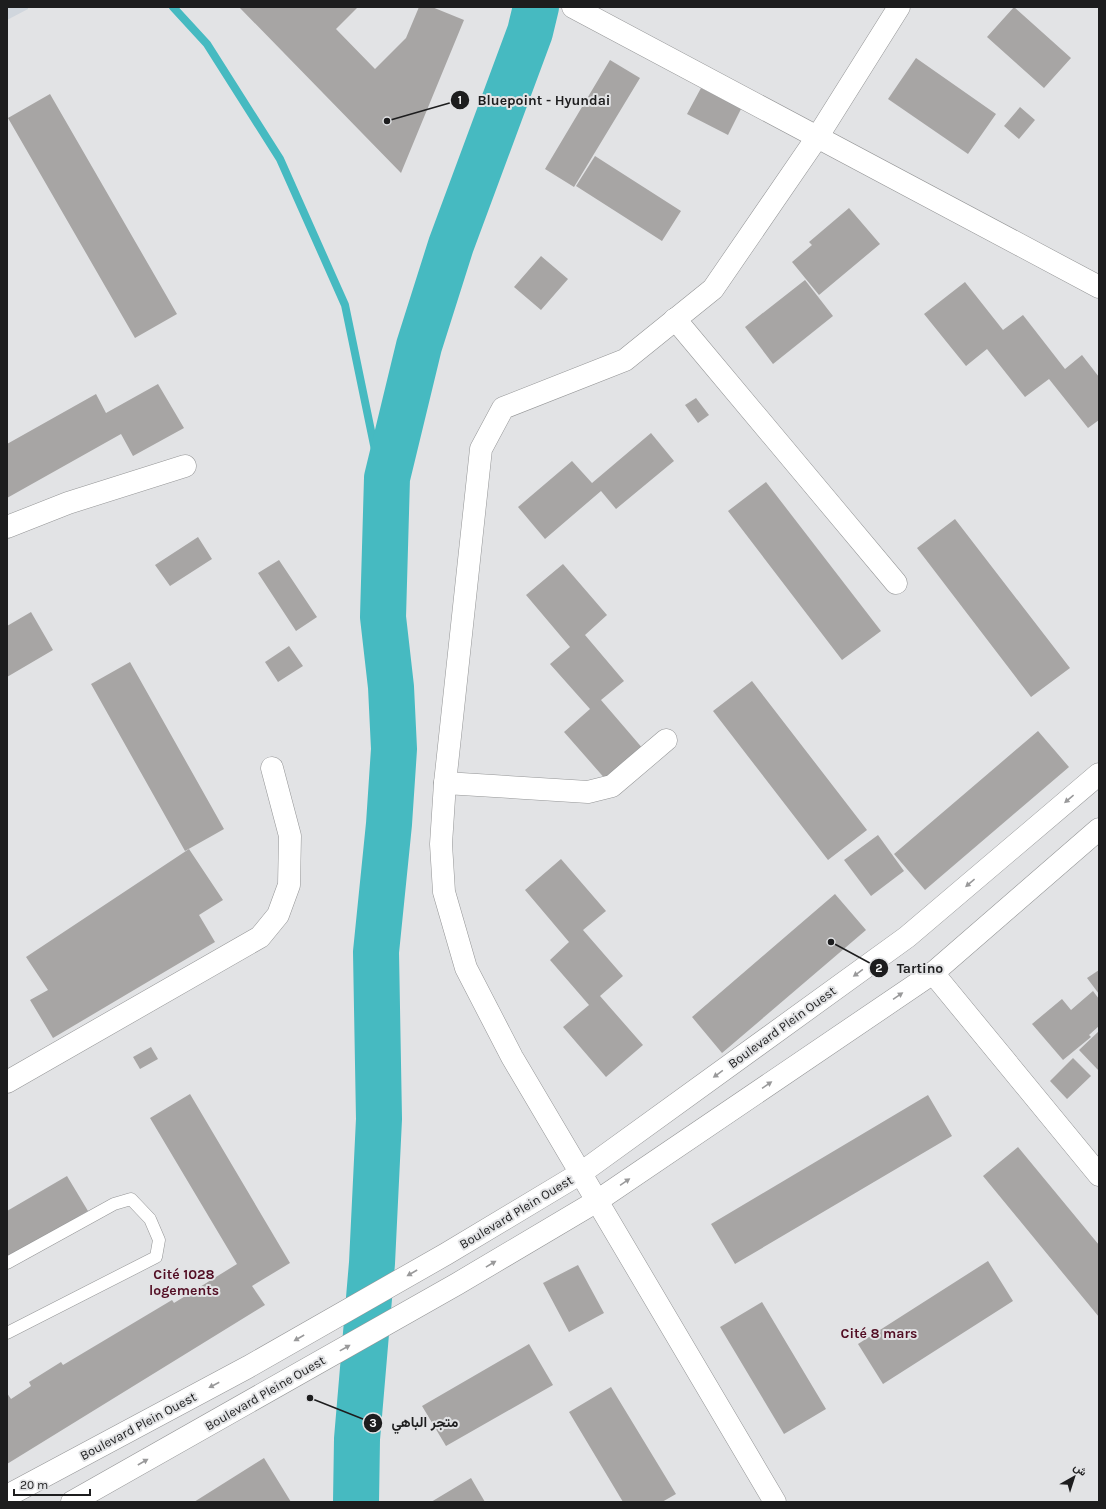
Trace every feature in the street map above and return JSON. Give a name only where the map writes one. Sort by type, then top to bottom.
[{"type":"street","points":[[573,7],[818,136],[1099,287]]},
{"type":"street","points":[[773,1499],[512,1058],[466,968],[444,892],[441,844],[445,783],[481,449],[503,408],[625,360],[713,289],[818,136],[899,7]]},
{"type":"street","points":[[675,319],[896,583]]},
{"type":"street","points":[[7,528],[68,503],[185,466]]},
{"type":"street","points":[[445,783],[588,792],[612,786],[666,740]]},
{"type":"street","points":[[7,1082],[260,937],[278,915],[289,884],[290,836],[272,768]]},
{"type":"street","name":"Boulevard Plein Ouest","points":[[7,1496],[248,1367],[446,1254],[581,1173],[907,937],[1099,774]]},
{"type":"street","points":[[597,1201],[933,973],[1099,829]]},
{"type":"street","points":[[933,973],[1099,1175]]},
{"type":"street","name":"Boulevard Pleine Ouest","points":[[72,1502],[457,1284],[597,1201]]},
{"type":"lane","points":[[7,1263],[114,1204],[132,1199],[150,1219],[159,1240],[156,1257],[7,1333]]},
{"type":"shaded area","points":[[7,7],[28,7],[28,9],[7,20]]},
{"type":"building","points":[[239,7],[358,7],[336,29],[375,69],[406,38],[419,7],[432,7],[464,20],[401,173]]},
{"type":"building","points":[[1014,7],[1071,58],[1044,88],[987,37]]},
{"type":"building","points":[[916,58],[996,114],[968,154],[888,99]]},
{"type":"building","points":[[610,60],[640,78],[574,187],[545,169]]},
{"type":"building","points":[[701,88],[741,109],[728,135],[687,114]]},
{"type":"building","points":[[50,94],[177,314],[135,338],[8,118]]},
{"type":"building","points":[[1020,107],[1035,120],[1019,139],[1004,126]]},
{"type":"building","points":[[595,156],[681,211],[662,241],[576,186]]},
{"type":"building","points":[[849,208],[880,244],[819,295],[792,262],[812,245],[809,242]]},
{"type":"building","points":[[541,256],[568,279],[541,310],[514,287]]},
{"type":"building","points":[[805,280],[833,316],[773,364],[745,327]]},
{"type":"building","points":[[965,282],[1003,330],[1023,315],[1065,369],[1082,355],[1099,377],[1099,420],[1088,428],[1049,379],[1025,397],[987,349],[966,366],[924,314]]},
{"type":"building","points":[[158,384],[184,428],[133,456],[121,434],[7,498],[7,444],[96,394],[106,413]]},
{"type":"building","points":[[696,398],[709,415],[698,423],[685,405]]},
{"type":"building","points":[[651,433],[674,461],[616,509],[601,491],[545,539],[518,507],[572,461],[592,483]]},
{"type":"building","points":[[766,482],[881,631],[842,660],[728,511]]},
{"type":"building","points":[[955,519],[1070,668],[1031,697],[917,548]]},
{"type":"building","points":[[198,537],[212,559],[170,586],[155,565]]},
{"type":"building","points":[[279,560],[317,617],[296,631],[258,573]]},
{"type":"building","points":[[563,564],[607,615],[585,635],[624,681],[601,700],[644,750],[607,781],[564,732],[590,709],[550,664],[570,647],[526,595]]},
{"type":"building","points":[[31,612],[53,650],[7,677],[7,626]]},
{"type":"building","points":[[289,646],[303,666],[278,682],[265,662]]},
{"type":"building","points":[[130,662],[224,829],[185,851],[91,684]]},
{"type":"building","points":[[752,681],[867,830],[828,860],[713,711]]},
{"type":"building","points":[[1038,731],[1069,767],[925,890],[894,854]]},
{"type":"building","points":[[878,835],[904,871],[871,896],[844,860]]},
{"type":"building","points":[[189,849],[223,900],[199,915],[215,942],[53,1038],[30,1000],[48,990],[26,957]]},
{"type":"building","points":[[561,859],[606,911],[583,930],[623,976],[600,996],[643,1045],[606,1077],[563,1027],[589,1005],[550,960],[569,942],[525,890]]},
{"type":"building","points":[[835,894],[866,930],[722,1053],[692,1017]]},
{"type":"building","points":[[1099,970],[1099,994],[1087,978]]},
{"type":"building","points":[[1093,991],[1099,999],[1099,1026],[1089,1035],[1091,1037],[1063,1060],[1032,1024],[1062,999],[1071,1010]]},
{"type":"building","points":[[1099,1031],[1099,1071],[1079,1050]]},
{"type":"building","points":[[151,1047],[158,1059],[140,1069],[133,1057]]},
{"type":"building","points":[[1073,1058],[1091,1076],[1067,1099],[1050,1081]]},
{"type":"building","points":[[190,1094],[290,1263],[252,1286],[265,1305],[7,1464],[7,1393],[11,1399],[31,1386],[29,1382],[61,1362],[63,1365],[172,1300],[174,1303],[237,1264],[150,1118]]},
{"type":"building","points":[[928,1095],[952,1136],[735,1264],[711,1224]]},
{"type":"building","points":[[1018,1147],[1099,1245],[1099,1317],[983,1176]]},
{"type":"building","points":[[67,1176],[88,1211],[7,1258],[7,1211]]},
{"type":"building","points":[[988,1261],[1013,1301],[883,1384],[858,1344]]},
{"type":"building","points":[[578,1265],[604,1313],[569,1332],[543,1283]]},
{"type":"building","points":[[762,1302],[826,1409],[784,1434],[720,1327]]},
{"type":"building","points":[[529,1344],[553,1385],[446,1446],[422,1406]]},
{"type":"building","points":[[611,1387],[676,1494],[662,1502],[623,1502],[569,1412]]},
{"type":"building","points":[[264,1458],[291,1502],[194,1502]]},
{"type":"building","points":[[471,1478],[485,1502],[431,1502]]},
{"type":"waterway","points":[[173,7],[207,44],[280,159],[345,305],[387,508]]},
{"type":"waterway","points":[[356,1502],[357,1439],[372,1263],[379,1119],[376,952],[389,824],[394,749],[391,687],[383,617],[387,478],[419,346],[451,245],[530,32],[536,7]]},
{"type":"place","name":"Bluepoint - Hyundai","points":[[387,121]]},
{"type":"place","name":"Tartino","points":[[831,942]]},
{"type":"place","name":"متجر الباهي","points":[[310,1398]]},
{"type":"district","name":"Cité 1028 logements","points":[[184,1282]]},
{"type":"district","name":"Cité 8 mars","points":[[879,1333]]}]
